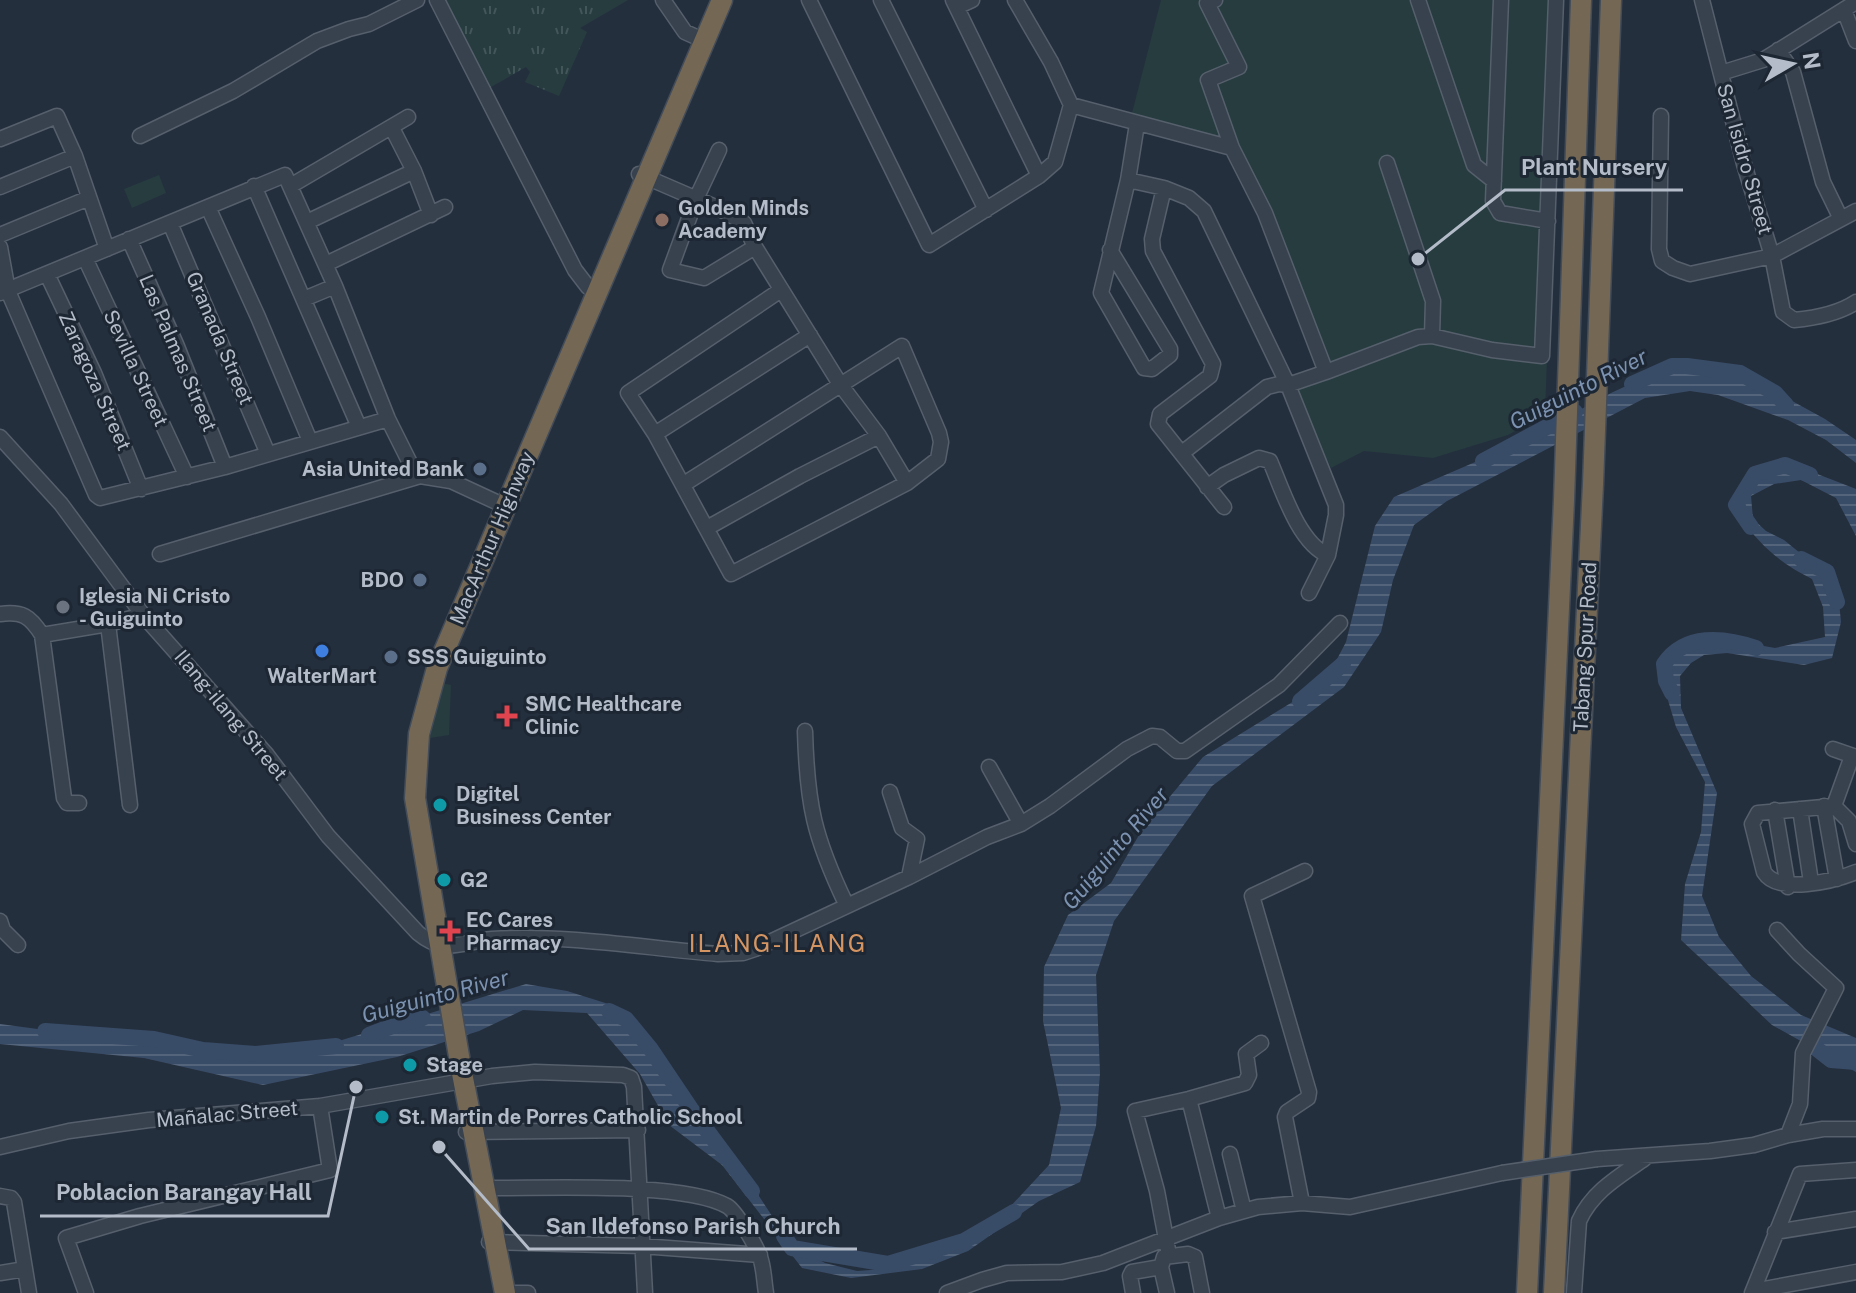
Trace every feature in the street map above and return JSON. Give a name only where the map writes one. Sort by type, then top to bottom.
[{"type":"highway","name":"MacArthur Highway","points":[[701,39],[713,0]]},
{"type":"highway","name":"MacArthur Highway","points":[[506,1293],[491,1242],[435,945],[415,798],[419,734],[437,668],[501,504],[701,39],[722,0]]},
{"type":"highway","name":"Tabang Spur Road","points":[[1527,1293],[1564,500],[1581,0]]},
{"type":"highway","name":"Tabang Spur Road","points":[[1554,1293],[1593,484],[1611,0]]},
{"type":"highway","name":"MacArthur Highway","points":[[469,1131],[485,1188],[495,1293]]},
{"type":"street","points":[[140,136],[233,91],[317,41],[369,24],[417,0]]},
{"type":"street","points":[[437,0],[575,270],[593,289]]},
{"type":"street","points":[[663,0],[685,32],[701,39]]},
{"type":"street","points":[[809,0],[929,245],[1039,176],[1055,162],[1071,105],[1051,62],[1015,0]]},
{"type":"street","points":[[881,0],[986,210]]},
{"type":"street","points":[[972,0],[955,4],[1039,176]]},
{"type":"street","points":[[1215,0],[1207,3],[1239,67],[1208,80],[1232,148],[1265,213],[1326,372]]},
{"type":"street","points":[[1418,0],[1474,165],[1494,181]]},
{"type":"street","points":[[1501,0],[1493,201],[1500,213],[1548,221]]},
{"type":"street","points":[[1182,453],[1267,387],[1288,385],[1413,338],[1432,336],[1492,350],[1542,356],[1556,0]]},
{"type":"street","name":"San Isidro Street","points":[[1702,0],[1744,164],[1772,256],[1783,312],[1794,320],[1809,318],[1856,302]]},
{"type":"street","points":[[1721,73],[1749,66],[1850,6],[1856,41]]},
{"type":"street","points":[[1778,50],[1793,72],[1823,182],[1841,219]]},
{"type":"street","points":[[1071,105],[1232,148]]},
{"type":"street","points":[[0,139],[57,116],[75,156],[107,249]]},
{"type":"street","points":[[1661,116],[1659,249],[1662,261],[1673,268],[1690,274],[1772,256],[1856,211]]},
{"type":"street","points":[[292,185],[408,117]]},
{"type":"street","points":[[1110,250],[1170,349],[1170,355],[1152,369],[1144,368],[1102,297],[1101,289],[1110,250],[1128,180],[1137,124]]},
{"type":"street","points":[[392,128],[414,171],[431,215]]},
{"type":"street","points":[[719,150],[696,199],[670,270],[704,278],[755,247]]},
{"type":"street","points":[[0,187],[75,156]]},
{"type":"street","points":[[1387,163],[1433,301],[1432,336]]},
{"type":"street","points":[[307,222],[414,171]]},
{"type":"street","points":[[4,292],[285,175],[326,264],[388,419],[414,471],[420,476]]},
{"type":"street","points":[[642,175],[744,223],[781,290],[907,483]]},
{"type":"street","points":[[1128,180],[1164,188],[1189,198],[1204,211],[1288,385],[1336,505],[1328,555],[1309,593]]},
{"type":"street","points":[[254,186],[359,427]]},
{"type":"street","points":[[1164,188],[1152,239],[1153,251],[1213,364],[1210,376],[1160,414],[1158,424],[1224,507]]},
{"type":"street","points":[[0,235],[89,198]]},
{"type":"street","points":[[208,207],[310,441]]},
{"type":"street","points":[[326,264],[445,207]]},
{"type":"street","name":"Granada Street","points":[[170,223],[268,454]]},
{"type":"street","name":"Las Palmas Street","points":[[129,239],[176,344],[225,467]]},
{"type":"street","points":[[0,247],[4,292],[96,495],[104,498],[141,489],[388,419]]},
{"type":"street","name":"Sevilla Street","points":[[85,258],[187,477]]},
{"type":"street","name":"Zaragoza Street","points":[[47,274],[94,373],[141,489]]},
{"type":"street","points":[[304,299],[335,286]]},
{"type":"street","points":[[684,484],[902,346],[941,442],[938,459],[907,483],[731,574],[684,484],[628,393],[781,290]]},
{"type":"street","points":[[655,434],[810,335]]},
{"type":"street","points":[[707,528],[879,436]]},
{"type":"street","name":"Ilang-ilang Street","points":[[0,437],[61,504],[143,615],[267,755],[328,836],[410,925],[435,945]]},
{"type":"street","points":[[1207,487],[1224,475],[1265,458],[1270,461],[1311,546],[1328,555]]},
{"type":"street","points":[[160,554],[420,476],[451,481],[501,504]]},
{"type":"street","points":[[0,614],[18,611],[32,620],[42,635],[64,798],[67,803],[79,803]]},
{"type":"street","points":[[42,635],[143,615]]},
{"type":"street","points":[[435,945],[492,939],[544,939],[735,954],[779,939],[846,904],[1021,824],[1127,749],[1152,736],[1160,737],[1177,751],[1185,751],[1279,685],[1340,623]]},
{"type":"street","points":[[108,624],[130,805]]},
{"type":"street","points":[[805,731],[806,782],[811,815],[821,851],[846,904]]},
{"type":"street","points":[[1833,749],[1854,756],[1829,806],[1837,879]]},
{"type":"street","points":[[989,767],[1021,824]]},
{"type":"street","points":[[890,792],[902,828],[917,839],[909,877]]},
{"type":"street","points":[[1856,844],[1849,821],[1829,806],[1758,813],[1752,824],[1768,879],[1788,887],[1837,879],[1856,872]]},
{"type":"street","points":[[1849,821],[1856,806]]},
{"type":"street","points":[[1800,809],[1811,882]]},
{"type":"street","points":[[1775,810],[1788,887]]},
{"type":"street","points":[[1302,1203],[1285,1117],[1287,1112],[1308,1098],[1309,1092],[1252,896],[1305,871]]},
{"type":"street","points":[[0,921],[3,930],[18,945]]},
{"type":"street","points":[[1777,930],[1836,988],[1803,1053],[1800,1104],[1788,1135]]},
{"type":"street","points":[[1167,1293],[1167,1237],[1135,1111],[1245,1083],[1249,1075],[1246,1054],[1261,1043]]},
{"type":"street","name":"Mañalac Street","points":[[0,1147],[69,1131],[149,1120],[320,1106],[458,1075],[535,1072],[623,1075],[631,1078],[634,1087],[645,1293]]},
{"type":"street","points":[[1189,1099],[1219,1218]]},
{"type":"street","points":[[86,1293],[66,1238],[140,1216],[330,1170],[320,1106]]},
{"type":"street","points":[[947,1293],[1007,1273],[1062,1272],[1103,1263],[1244,1211],[1302,1203],[1350,1207],[1502,1173],[1597,1159],[1646,1158],[1754,1145],[1823,1129],[1856,1129]]},
{"type":"street","points":[[469,1131],[638,1130]]},
{"type":"street","points":[[1230,1154],[1244,1211]]},
{"type":"street","points":[[1574,1293],[1579,1221],[1583,1212],[1604,1187],[1646,1158]]},
{"type":"street","points":[[1752,1292],[1800,1174],[1856,1170]]},
{"type":"street","points":[[485,1188],[640,1190],[692,1195],[727,1205],[734,1211],[760,1255],[766,1293]]},
{"type":"street","points":[[0,1196],[11,1198],[14,1202],[29,1293]]},
{"type":"street","points":[[1775,1232],[1856,1219]]},
{"type":"street","points":[[491,1242],[642,1246],[760,1255]]},
{"type":"street","points":[[1133,1293],[1132,1272],[1188,1254],[1195,1257],[1202,1293]]},
{"type":"street","points":[[0,1273],[25,1269]]},
{"type":"street","points":[[1752,1292],[1856,1272]]},
{"type":"street","points":[[506,1293],[528,1293]]},
{"type":"green space","points":[[437,0],[628,0],[580,28],[587,32],[559,96],[525,82],[530,72],[526,67],[484,91]]},
{"type":"green space","points":[[1161,0],[1560,0],[1545,414],[1508,435],[1433,458],[1364,451],[1331,468],[1294,390],[1333,374],[1236,144],[1131,117]]},
{"type":"green space","points":[[159,175],[166,193],[132,208],[124,189]]},
{"type":"green space","points":[[441,683],[451,685],[449,735],[430,738]]},
{"type":"water","points":[[1680,369],[1713,369],[1772,390],[1856,440],[1856,463],[1826,440],[1788,420],[1718,395],[1690,391],[1645,398],[1447,501],[1414,525],[1393,580],[1381,632],[1344,687],[1212,786],[1114,921],[1096,975],[1100,1073],[1096,1126],[1080,1182],[1039,1201],[968,1251],[922,1269],[851,1278],[802,1268],[722,1165],[669,1125],[640,1074],[587,1013],[523,1010],[479,1031],[397,1057],[263,1085],[144,1058],[0,1044],[0,1024],[247,1057],[319,1047],[526,984],[567,991],[618,1007],[678,1094],[703,1138],[753,1187],[791,1245],[825,1263],[857,1271],[899,1268],[995,1223],[1049,1165],[1061,1108],[1043,1021],[1044,967],[1068,915],[1111,883],[1142,830],[1203,757],[1325,682],[1346,642],[1375,526],[1394,497],[1517,444],[1650,375]]},
{"type":"water","points":[[1775,466],[1807,470],[1856,489],[1856,536],[1836,498],[1801,480],[1774,484],[1751,496],[1753,519],[1816,566],[1838,592],[1841,622],[1832,658],[1804,665],[1727,653],[1704,655],[1691,663],[1680,676],[1681,708],[1717,793],[1702,896],[1719,937],[1751,976],[1801,1015],[1856,1038],[1856,1072],[1772,1025],[1681,940],[1685,884],[1701,832],[1705,782],[1676,727],[1662,680],[1677,652],[1699,641],[1724,639],[1775,648],[1825,637],[1823,607],[1812,579],[1772,553],[1739,517],[1742,498],[1748,486]]},
{"type":"waterway","name":"Guiguinto River","points":[[1632,384],[1672,366],[1740,373],[1775,393],[1786,405]]},
{"type":"waterway","name":"Guiguinto River","points":[[1483,461],[1575,412]]},
{"type":"waterway","name":"Guiguinto River","points":[[1751,527],[1736,505],[1755,474],[1785,465],[1810,475]]},
{"type":"waterway","name":"Guiguinto River","points":[[1801,559],[1827,572],[1837,602]]},
{"type":"waterway","name":"Guiguinto River","points":[[1672,693],[1666,681],[1664,664],[1683,647],[1694,642],[1718,640],[1756,648]]},
{"type":"waterway","name":"Guiguinto River","points":[[1300,701],[1343,664]]},
{"type":"waterway","name":"Guiguinto River","points":[[609,1011],[626,1019],[650,1048],[752,1191]]},
{"type":"waterway","name":"Guiguinto River","points":[[369,1035],[423,1018]]},
{"type":"waterway","name":"Guiguinto River","points":[[45,1031],[154,1039],[203,1050],[256,1054],[336,1046]]},
{"type":"waterway","name":"Guiguinto River","points":[[1808,1042],[1831,1060],[1856,1062]]},
{"type":"waterway","name":"Guiguinto River","points":[[784,1236],[792,1248],[888,1264],[964,1241],[1014,1212]]},
{"type":"place","name":"Golden Minds Academy","points":[[662,220]]},
{"type":"place","name":"Plant Nursery","points":[[1418,259]]},
{"type":"place","name":"Asia United Bank","points":[[480,469]]},
{"type":"place","name":"BDO","points":[[420,580]]},
{"type":"place","name":"Iglesia Ni Cristo - Guiguinto","points":[[63,607]]},
{"type":"place","name":"WalterMart","points":[[322,651]]},
{"type":"place","name":"SSS Guiguinto","points":[[391,657]]},
{"type":"place","name":"SMC Healthcare Clinic","points":[[507,716]]},
{"type":"place","name":"Digitel Business Center","points":[[440,805]]},
{"type":"place","name":"G2","points":[[444,880]]},
{"type":"place","name":"EC Cares Pharmacy","points":[[450,931]]},
{"type":"place","name":"Stage","points":[[410,1065]]},
{"type":"place","name":"Poblacion Barangay Hall","points":[[356,1087]]},
{"type":"place","name":"St. Martin de Porres Catholic School","points":[[382,1117]]},
{"type":"place","name":"San Ildefonso Parish Church","points":[[439,1147]]},
{"type":"district","name":"ILANG-ILANG","points":[[778,943]]}]
